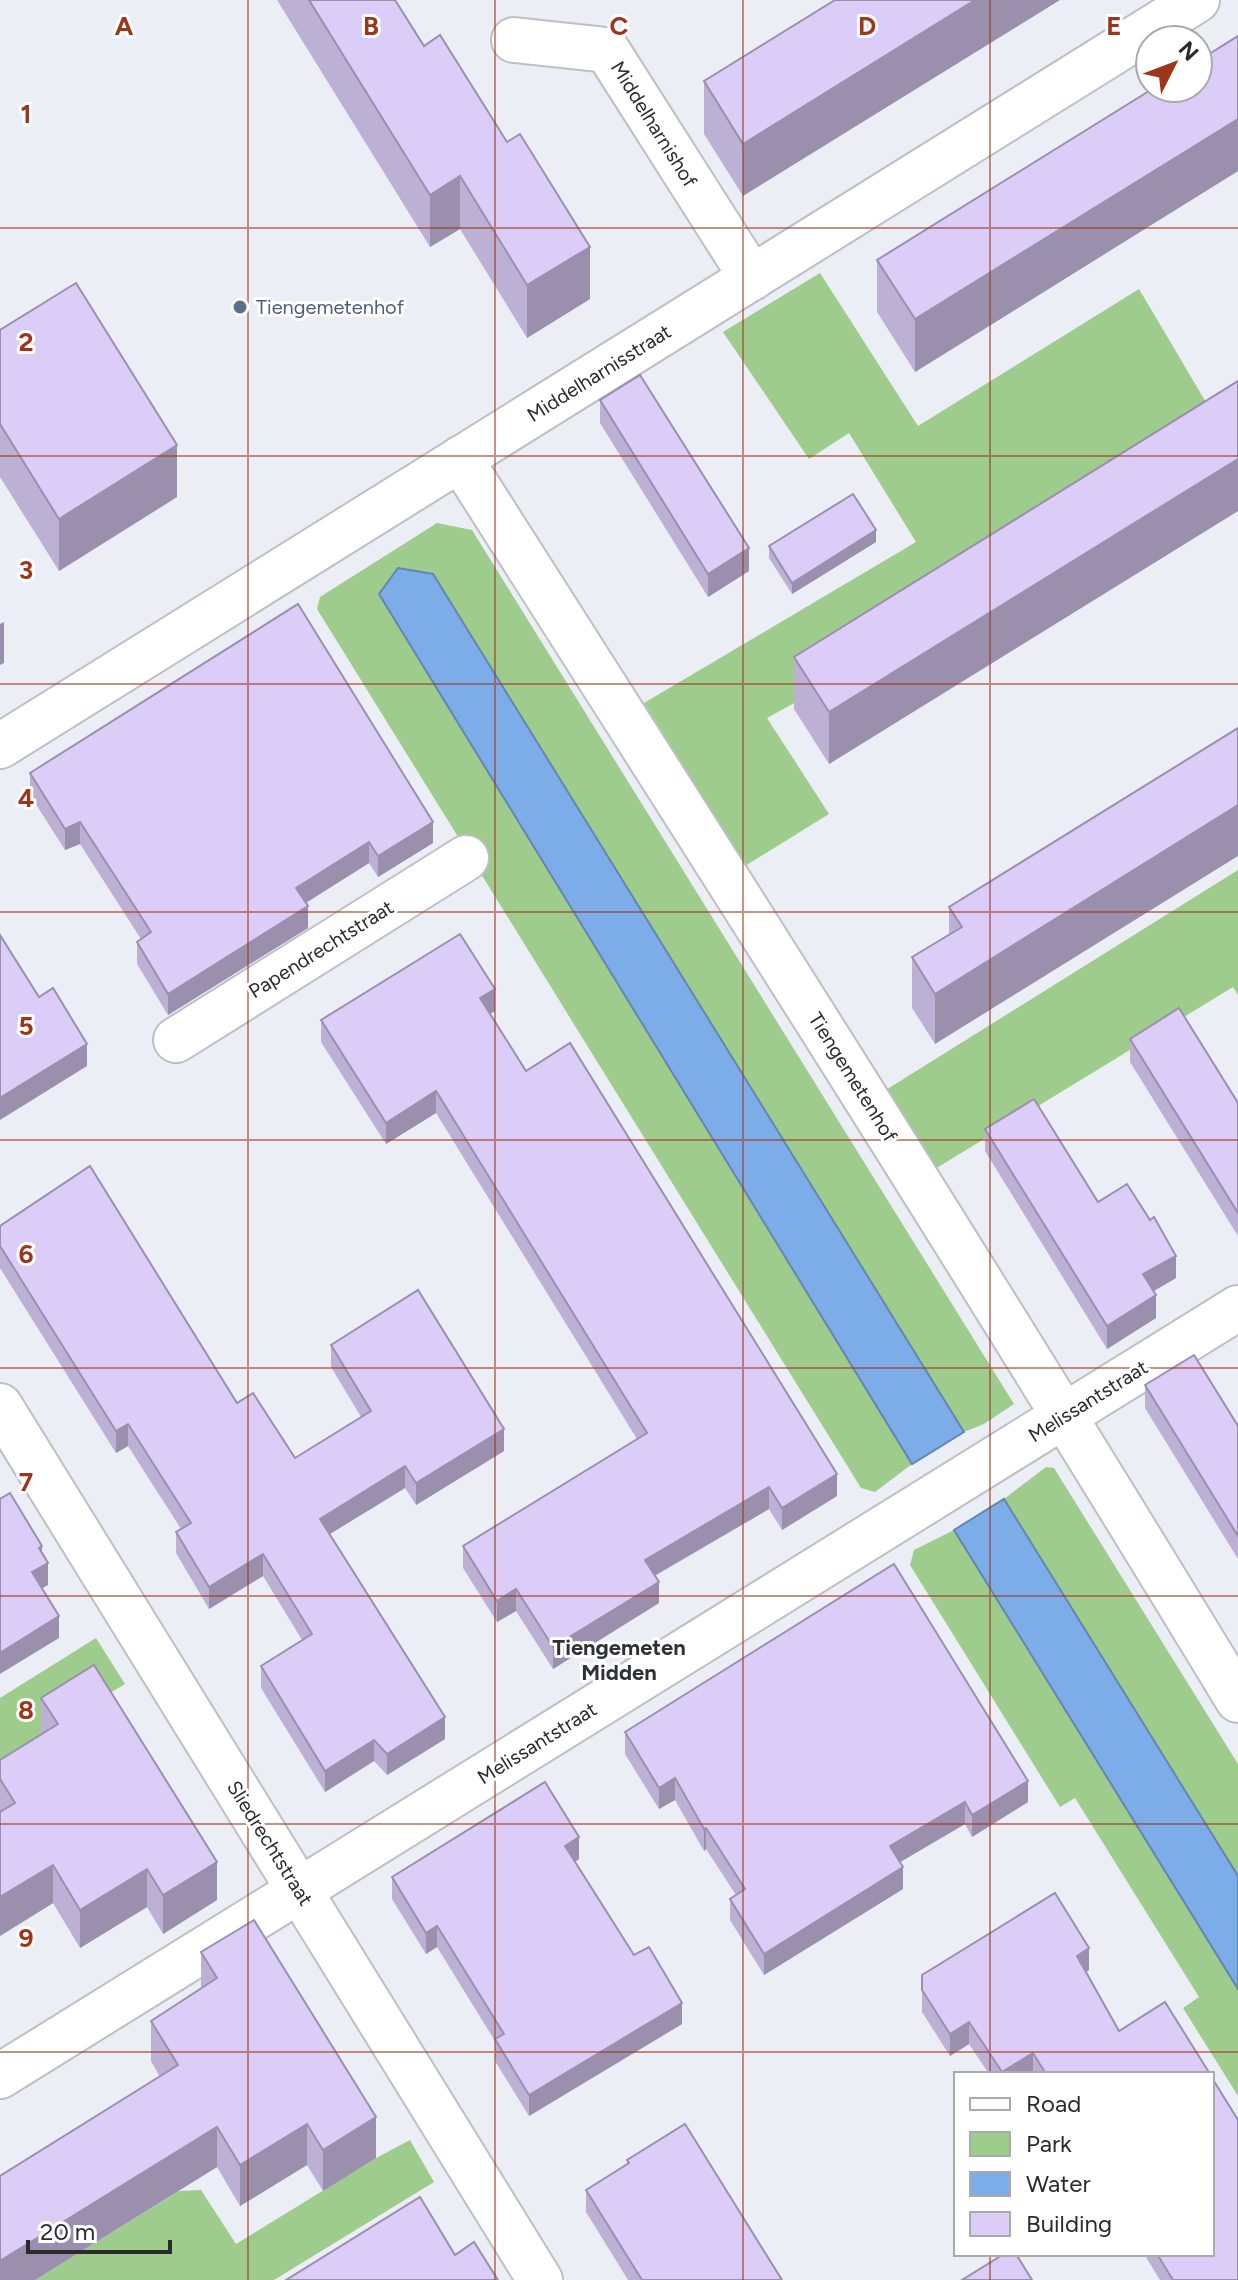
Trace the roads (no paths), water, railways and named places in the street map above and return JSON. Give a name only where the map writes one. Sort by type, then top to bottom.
[{"type":"street","name":"Middelharnisstraat","points":[[0,746],[1197,0]]},
{"type":"street","name":"Middelharnishof","points":[[514,40],[607,50],[752,278]]},
{"type":"street","name":"Tiengemetenhof","points":[[460,459],[763,932],[1238,1700]]},
{"type":"street","name":"Papendrechtstraat","points":[[176,1040],[466,858]]},
{"type":"street","name":"Melissantstraat","points":[[0,2076],[1238,1308]]},
{"type":"street","name":"Sliedrechtstraat","points":[[1,1409],[540,2280]]},
{"type":"water","points":[[398,568],[433,574],[964,1432],[912,1464],[379,594]]},
{"type":"water","points":[[1004,1499],[1238,1876],[1238,1989],[954,1530]]},
{"type":"place","name":"Tiengemetenhof","points":[[240,307]]},
{"type":"district","name":"Tiengemeten Midden","points":[[619,1660]]}]
